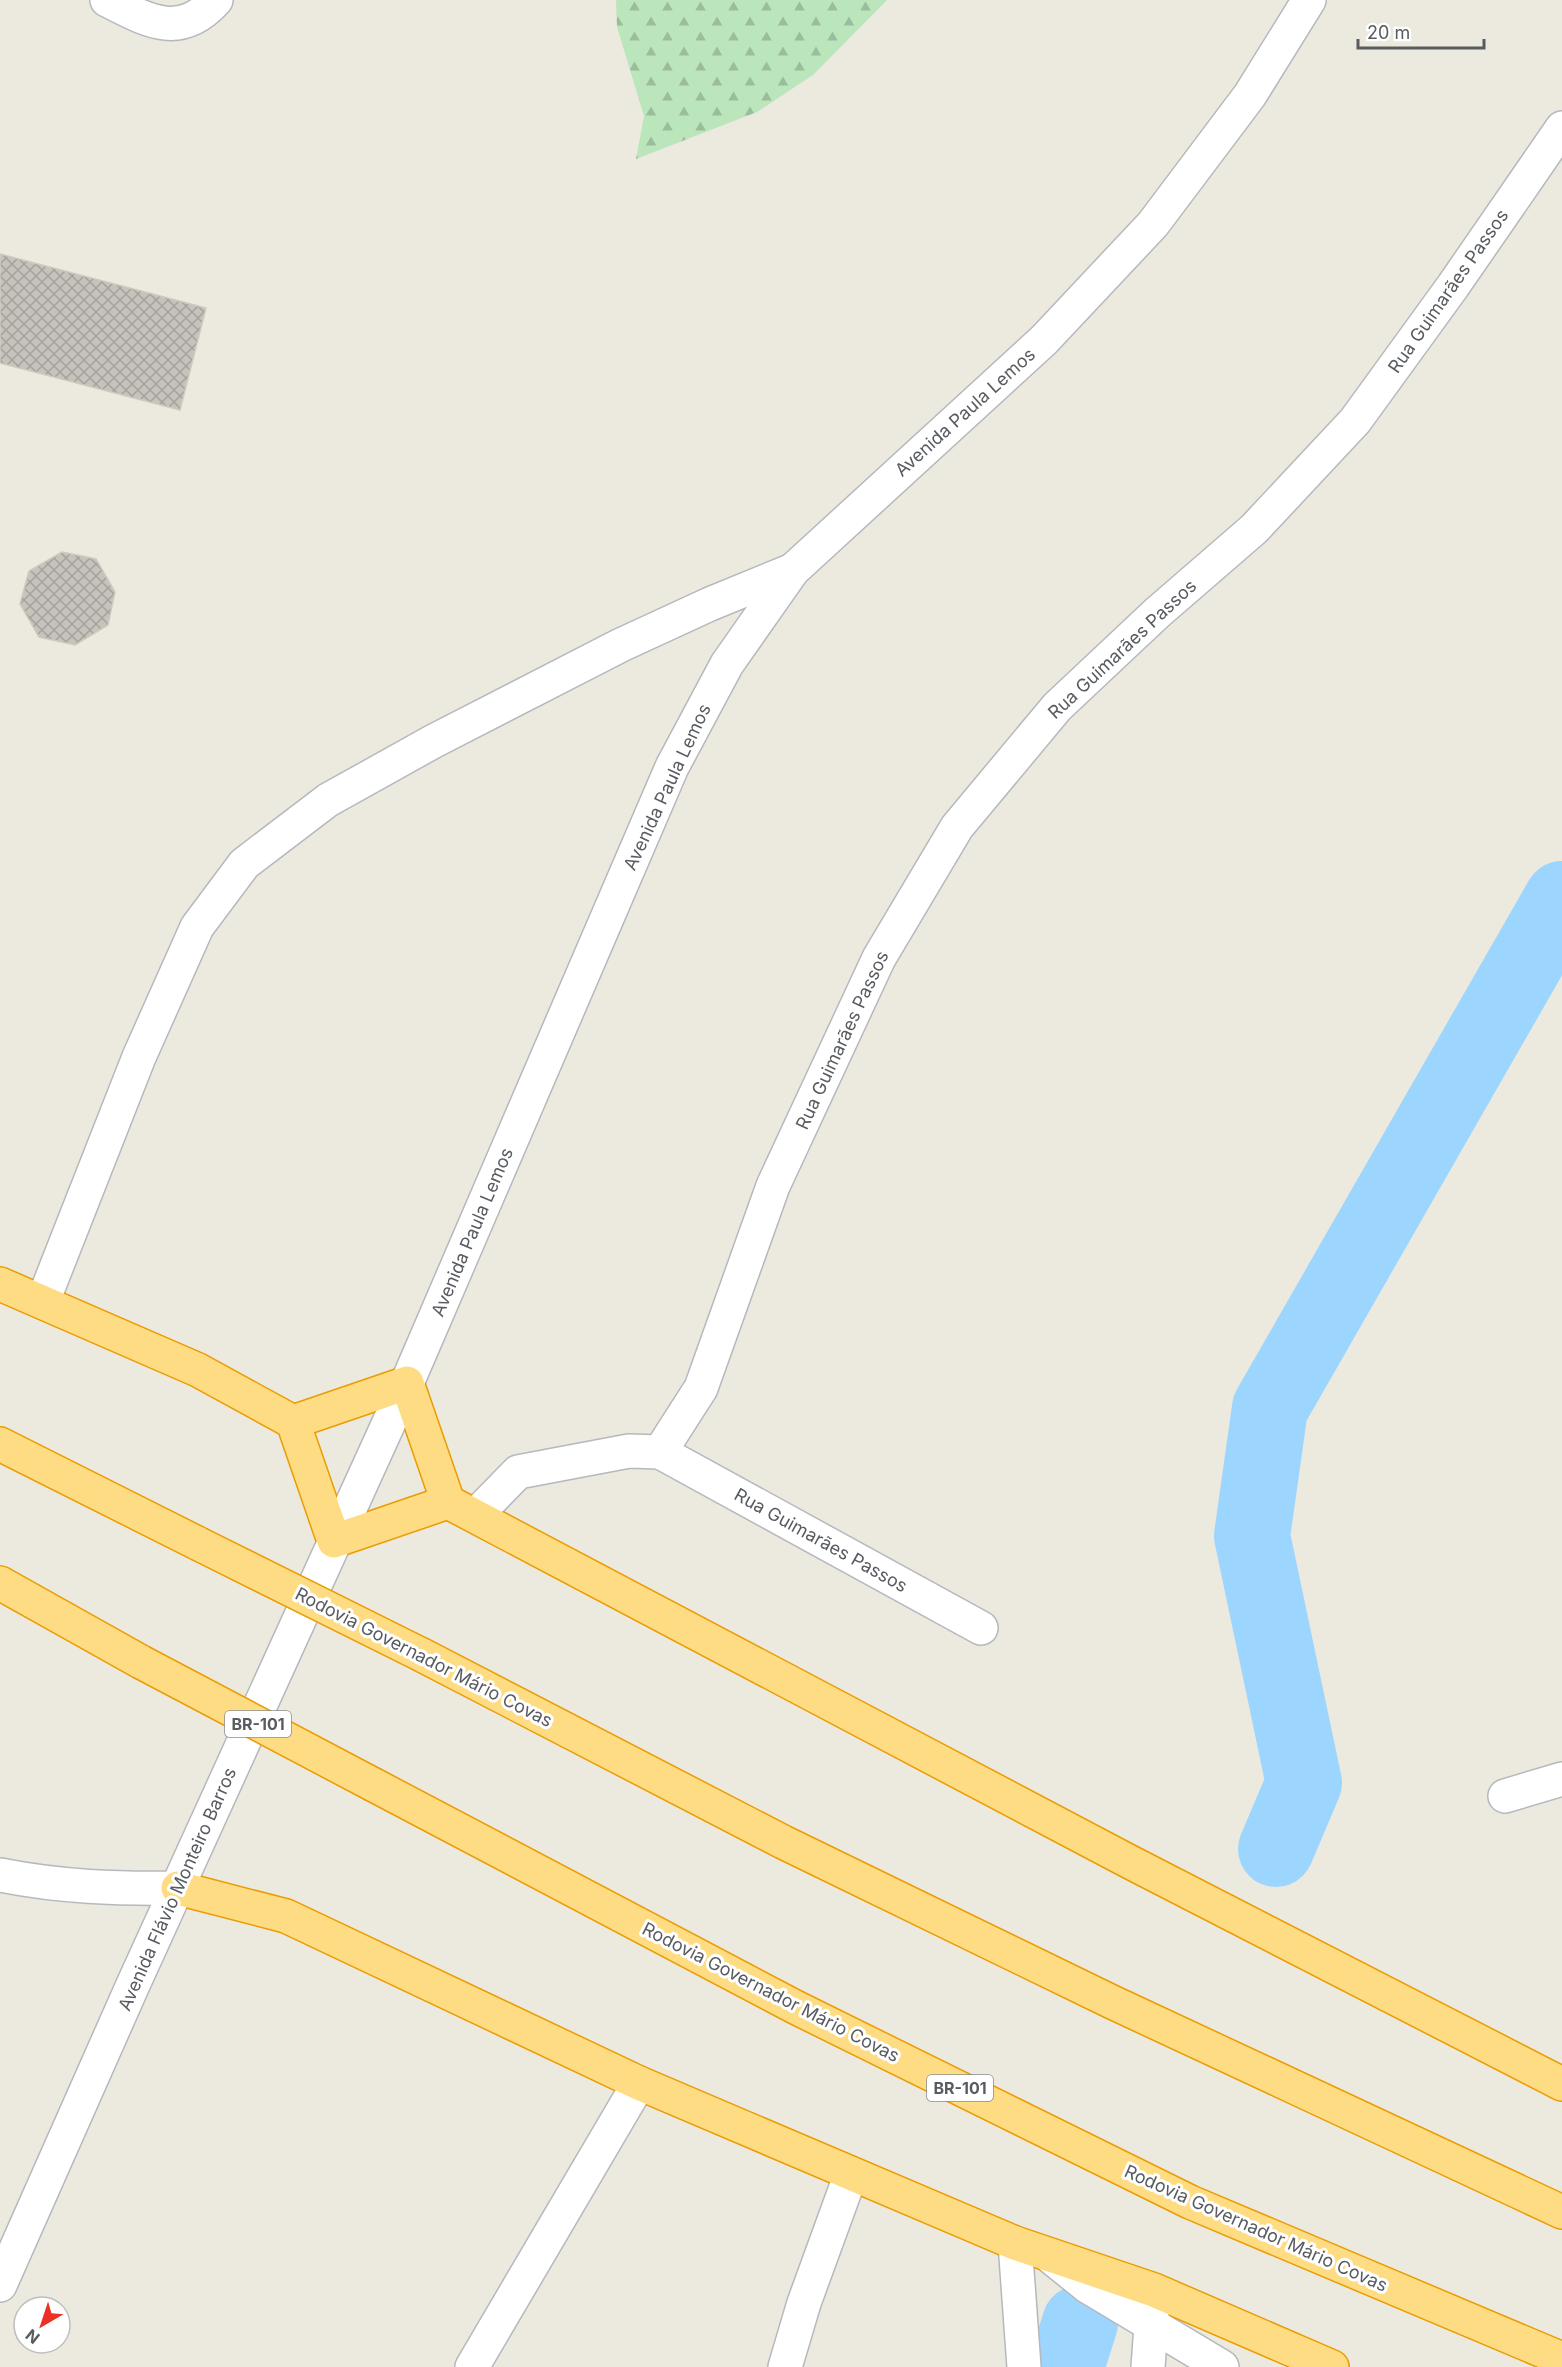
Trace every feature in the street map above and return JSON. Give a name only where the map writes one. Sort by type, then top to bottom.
[{"type":"highway","points":[[0,1284],[198,1370],[293,1422],[334,1541],[462,1509]]},
{"type":"highway","points":[[293,1422],[407,1383],[462,1509],[1130,1862],[1562,2084]]},
{"type":"highway","name":"Rodovia Governador Mário Covas","points":[[0,1444],[422,1655],[794,1847],[1112,2002],[1562,2212]]},
{"type":"highway","name":"Rodovia Governador Mário Covas","points":[[0,1583],[141,1662],[797,2008],[1190,2202],[1562,2359]]},
{"type":"highway","points":[[178,1888],[286,1916],[639,2083],[851,2174],[1047,2254],[1094,2279],[1154,2290],[1332,2367]]},
{"type":"street","points":[[107,0],[140,17],[178,25],[201,16],[216,0]]},
{"type":"street","name":"Avenida Paula Lemos","points":[[371,1462],[672,767],[727,664],[793,570],[1044,340],[1154,224],[1250,95],[1309,0]]},
{"type":"street","name":"Rua Guimarães Passos","points":[[660,1452],[701,1388],[773,1186],[879,958],[957,826],[1057,707],[1157,613],[1254,529],[1355,421],[1453,286],[1562,128]]},
{"type":"street","points":[[43,1301],[138,1057],[197,927],[244,864],[328,800],[435,741],[621,645],[710,604],[793,570]]},
{"type":"street","name":"Rua Guimarães Passos","points":[[462,1509],[518,1472],[628,1451],[660,1452],[981,1628]]},
{"type":"street","name":"Avenida Flávio Monteiro Barros","points":[[0,2285],[371,1462]]},
{"type":"street","points":[[1505,1796],[1562,1779]]},
{"type":"street","points":[[0,1875],[109,1890],[178,1888]]},
{"type":"street","points":[[472,2367],[639,2083]]},
{"type":"street","points":[[785,2367],[804,2303],[851,2174]]},
{"type":"street","points":[[1016,2243],[1024,2367]]},
{"type":"street","points":[[1094,2279],[1150,2322],[1222,2367]]},
{"type":"street","points":[[1148,2367],[1154,2290]]},
{"type":"green space","points":[[616,0],[887,0],[813,75],[757,112],[636,159],[644,116],[617,27]]},
{"type":"building","points":[[0,254],[206,308],[180,410],[0,363]]},
{"type":"building","points":[[62,552],[96,559],[115,592],[108,625],[75,645],[39,637],[20,604],[29,571]]},
{"type":"waterway","points":[[1276,1849],[1304,1783],[1252,1536],[1270,1408],[1562,899]]},
{"type":"waterway","points":[[1066,2367],[1080,2323]]}]
